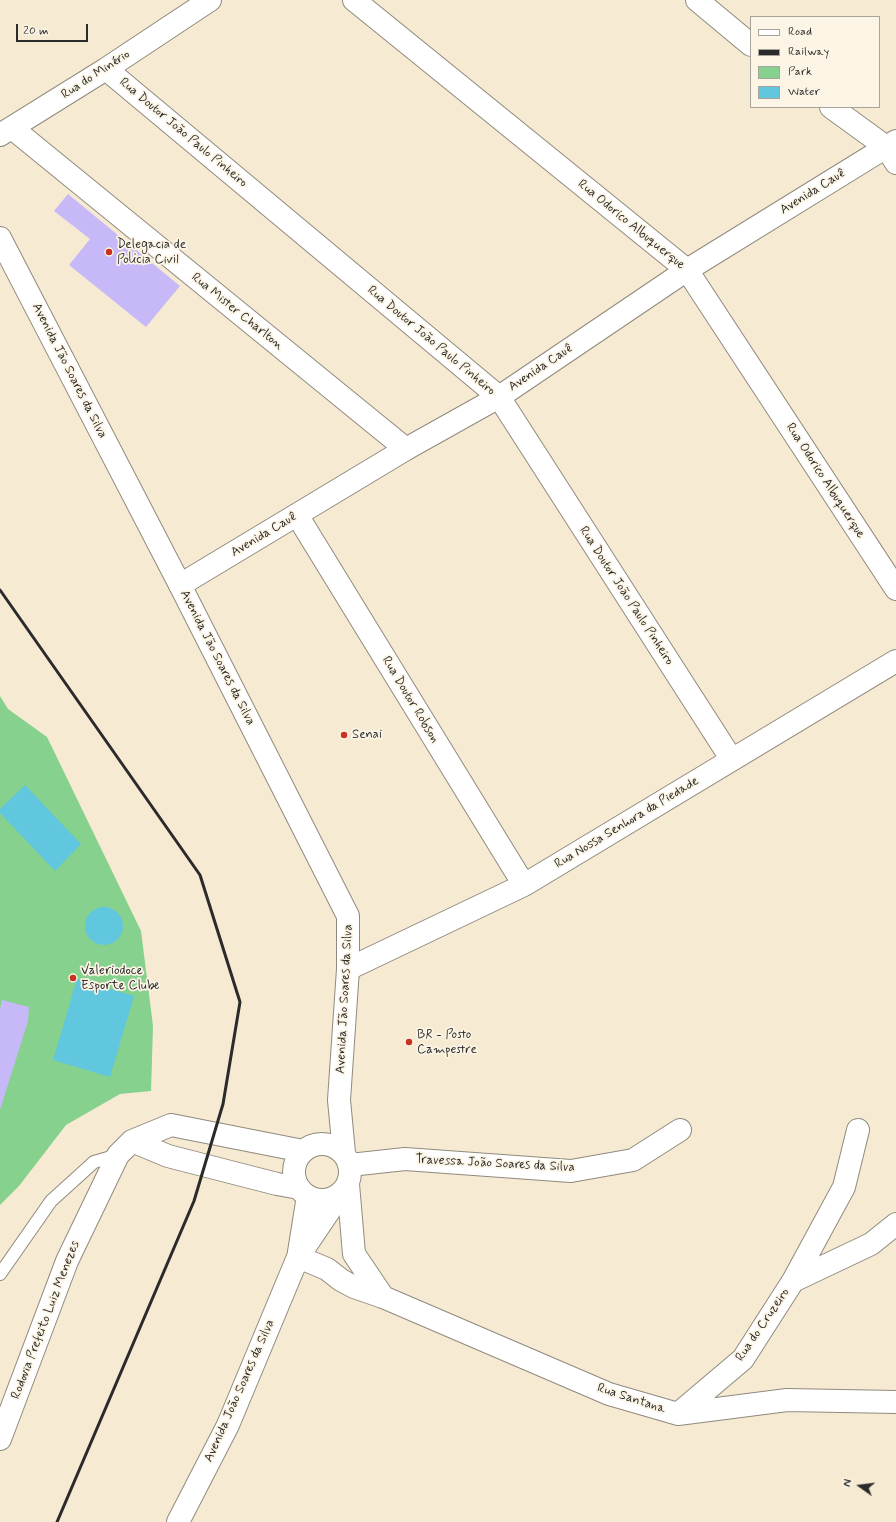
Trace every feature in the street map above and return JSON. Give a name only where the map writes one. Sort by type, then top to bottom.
[{"type":"street","name":"Rua do Minério","points":[[6,132],[106,69],[210,0]]},
{"type":"street","name":"Rua Odorico Albuquerque","points":[[354,0],[687,270],[896,589]]},
{"type":"street","points":[[696,0],[750,43]]},
{"type":"street","name":"Rua Doutor João Paulo Pinheiro","points":[[106,69],[499,397],[732,760]]},
{"type":"street","points":[[832,108],[893,150]]},
{"type":"street","name":"Rua Mister Charlton","points":[[6,132],[406,450]]},
{"type":"street","name":"Avenida Cauê","points":[[180,585],[406,450],[499,397],[687,270],[893,150]]},
{"type":"street","name":"Avenida Jão Soares da Silva","points":[[0,238],[180,585],[348,916],[348,969],[339,1100]]},
{"type":"street","name":"Rua Doutor Robson","points":[[297,515],[524,885]]},
{"type":"street","name":"Rua Nossa Senhora da Piedade","points":[[348,969],[524,885],[896,661]]},
{"type":"street","points":[[339,1100],[354,1254],[383,1297]]},
{"type":"street","name":"Avenida João Soares da Silva","points":[[298,1257],[304,1192],[295,1178],[294,1169],[297,1159],[310,1147],[339,1100]]},
{"type":"street","points":[[171,1125],[310,1147],[334,1145],[346,1173],[336,1197],[326,1200],[319,1200],[304,1192],[277,1184],[168,1156],[125,1148],[171,1125]]},
{"type":"street","name":"Travessa João Soares da Silva","points":[[346,1173],[405,1159],[571,1171],[633,1160],[680,1130]]},
{"type":"street","points":[[793,1281],[844,1186],[858,1130]]},
{"type":"street","name":"Rodovia Prefeito Luiz Menezes","points":[[2,1426],[67,1261],[125,1148]]},
{"type":"street","name":"Avenida João Soares da Silva","points":[[178,1522],[228,1425],[298,1257],[346,1173]]},
{"type":"street","name":"Rua do Cruzeiro","points":[[678,1414],[743,1359],[793,1281],[870,1244],[896,1224]]},
{"type":"street","name":"Rua Santana","points":[[298,1257],[327,1269],[340,1280],[354,1287],[383,1297],[609,1394],[678,1414],[787,1400],[896,1402]]},
{"type":"lane","points":[[0,1274],[52,1200],[94,1162],[125,1148]]},
{"type":"green space","name":"Valeriodoce Esporte Clube","points":[[0,696],[8,709],[47,737],[141,931],[153,1026],[151,1091],[120,1094],[66,1125],[19,1186],[0,1205]]},
{"type":"water","points":[[25,785],[81,844],[55,871],[0,813],[0,809]]},
{"type":"water","points":[[100,907],[108,907],[118,912],[122,919],[122,933],[118,940],[108,945],[100,945],[90,940],[88,937],[85,930],[85,922],[90,912],[93,910]]},
{"type":"water","points":[[77,979],[134,996],[110,1077],[53,1060]]},
{"type":"building","name":"Delegacia de Policia Civil","points":[[68,194],[180,286],[146,327],[69,265],[90,239],[54,211]]},
{"type":"building","points":[[2,1000],[29,1007],[28,1021],[0,1110],[0,1009]]},
{"type":"railway","points":[[0,590],[200,875],[240,1002],[223,1104],[194,1201],[57,1522]]},
{"type":"place","name":"Delegacia de Policia Civil","points":[[109,252]]},
{"type":"place","name":"Senai","points":[[344,735]]},
{"type":"place","name":"Valeriodoce Esporte Clube","points":[[73,978]]},
{"type":"place","name":"BR - Posto Campestre","points":[[409,1042]]}]
